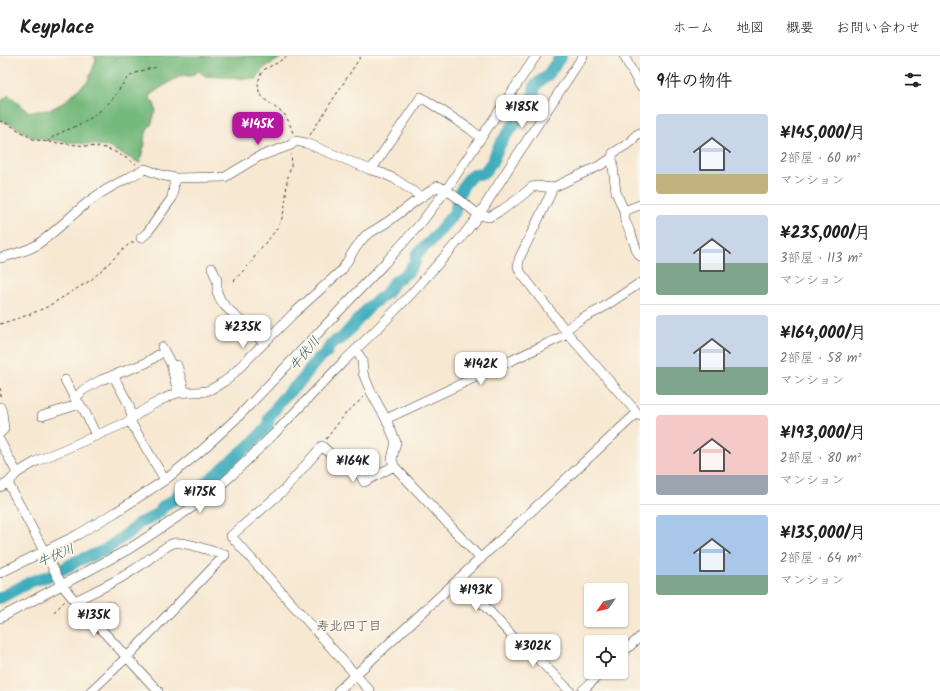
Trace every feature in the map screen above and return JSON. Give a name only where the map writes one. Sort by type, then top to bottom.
[{"type":"street","points":[[0,573],[45,554],[77,536],[165,480],[201,451],[238,417],[385,263],[449,192],[481,138],[536,56]]},
{"type":"street","points":[[0,618],[128,549],[194,506],[232,475],[417,287],[461,238],[583,56]]},
{"type":"street","points":[[624,56],[640,86]]},
{"type":"street","points":[[371,170],[421,97],[470,129],[481,138]]},
{"type":"street","points":[[640,133],[636,135],[631,142],[613,153],[612,158],[616,192],[624,211],[625,221],[640,256]]},
{"type":"street","points":[[0,258],[35,246],[92,199],[145,169],[174,178],[225,177],[258,157],[293,143],[306,143],[395,179],[421,197]]},
{"type":"street","points":[[158,691],[72,598],[61,584],[4,485],[17,473],[37,461],[131,419],[165,398],[182,393],[206,390],[217,386],[228,379],[293,314],[342,270],[354,250],[365,236],[438,186],[449,192],[477,213],[489,217],[502,210],[532,187],[537,186],[552,188],[601,165],[612,158]]},
{"type":"street","points":[[141,238],[172,198],[174,178]]},
{"type":"street","points":[[338,691],[459,578],[639,414],[566,332],[518,267],[519,259],[551,193],[552,188]]},
{"type":"street","points":[[624,211],[640,205]]},
{"type":"street","points":[[212,268],[217,280],[217,292],[220,299],[264,343]]},
{"type":"street","points":[[386,418],[566,332],[580,319],[599,310],[640,283]]},
{"type":"street","points":[[356,350],[362,360],[363,373],[371,392],[386,418],[396,442],[392,459],[394,466],[481,559]]},
{"type":"street","points":[[42,416],[78,402],[83,390],[101,380],[146,363],[160,351],[171,364],[182,393]]},
{"type":"street","points":[[178,365],[182,393]]},
{"type":"street","points":[[113,376],[129,405],[131,419],[165,480]]},
{"type":"street","points":[[65,380],[84,410],[96,435]]},
{"type":"street","points":[[0,408],[2,412],[4,429],[0,433]]},
{"type":"street","points":[[0,441],[17,473]]},
{"type":"street","points":[[370,691],[231,536],[284,490],[322,446],[340,464],[352,459],[364,482],[394,466]]},
{"type":"street","points":[[72,598],[109,585],[135,569],[167,546],[173,544],[179,543],[190,545],[225,555],[127,658],[91,691]]},
{"type":"street","points":[[459,578],[514,638],[526,647],[570,691]]},
{"type":"street","points":[[628,648],[640,637]]},
{"type":"street","points":[[582,691],[595,679]]},
{"type":"path","points":[[234,281],[251,263],[257,253],[275,232],[282,218],[286,202],[287,180],[291,168],[293,143],[289,122],[285,115],[264,99],[259,92],[258,82],[260,74],[265,69],[287,56]]},
{"type":"path","points":[[306,143],[362,56]]},
{"type":"path","points":[[47,142],[57,134],[84,122],[100,110],[115,96],[128,78],[135,73],[158,67]]},
{"type":"path","points":[[0,122],[10,125],[33,139],[47,142],[106,148],[145,169]]},
{"type":"path","points":[[0,324],[47,307],[91,280],[128,245],[141,238]]},
{"type":"path","points":[[0,388],[2,392],[0,396]]},
{"type":"path","points":[[322,446],[346,413],[371,392]]},
{"type":"path","points":[[54,612],[72,598]]},
{"type":"green space","points":[[94,56],[284,56],[268,65],[257,79],[205,76],[199,71],[190,76],[182,75],[150,95],[151,101],[154,103],[156,110],[144,139],[145,145],[140,163],[106,146],[32,137],[13,125],[0,120],[0,102],[9,95],[29,112],[49,110],[63,103],[88,81],[96,60]]},
{"type":"waterway","name":"牛伏川","points":[[0,598],[32,581],[52,575],[77,561],[105,550],[139,523],[149,519],[159,512],[179,494],[183,492],[196,491],[253,442],[268,426],[269,418],[282,399],[303,379],[318,359],[326,353],[331,344],[341,339],[371,305],[386,294],[393,283],[408,272],[415,262],[416,255],[430,242],[455,212],[459,194],[465,183],[473,174],[483,174],[492,162],[499,146],[530,101],[534,93],[535,85],[547,76],[561,56]]},
{"type":"district","name":"寿北四丁目","points":[[349,626]]}]
